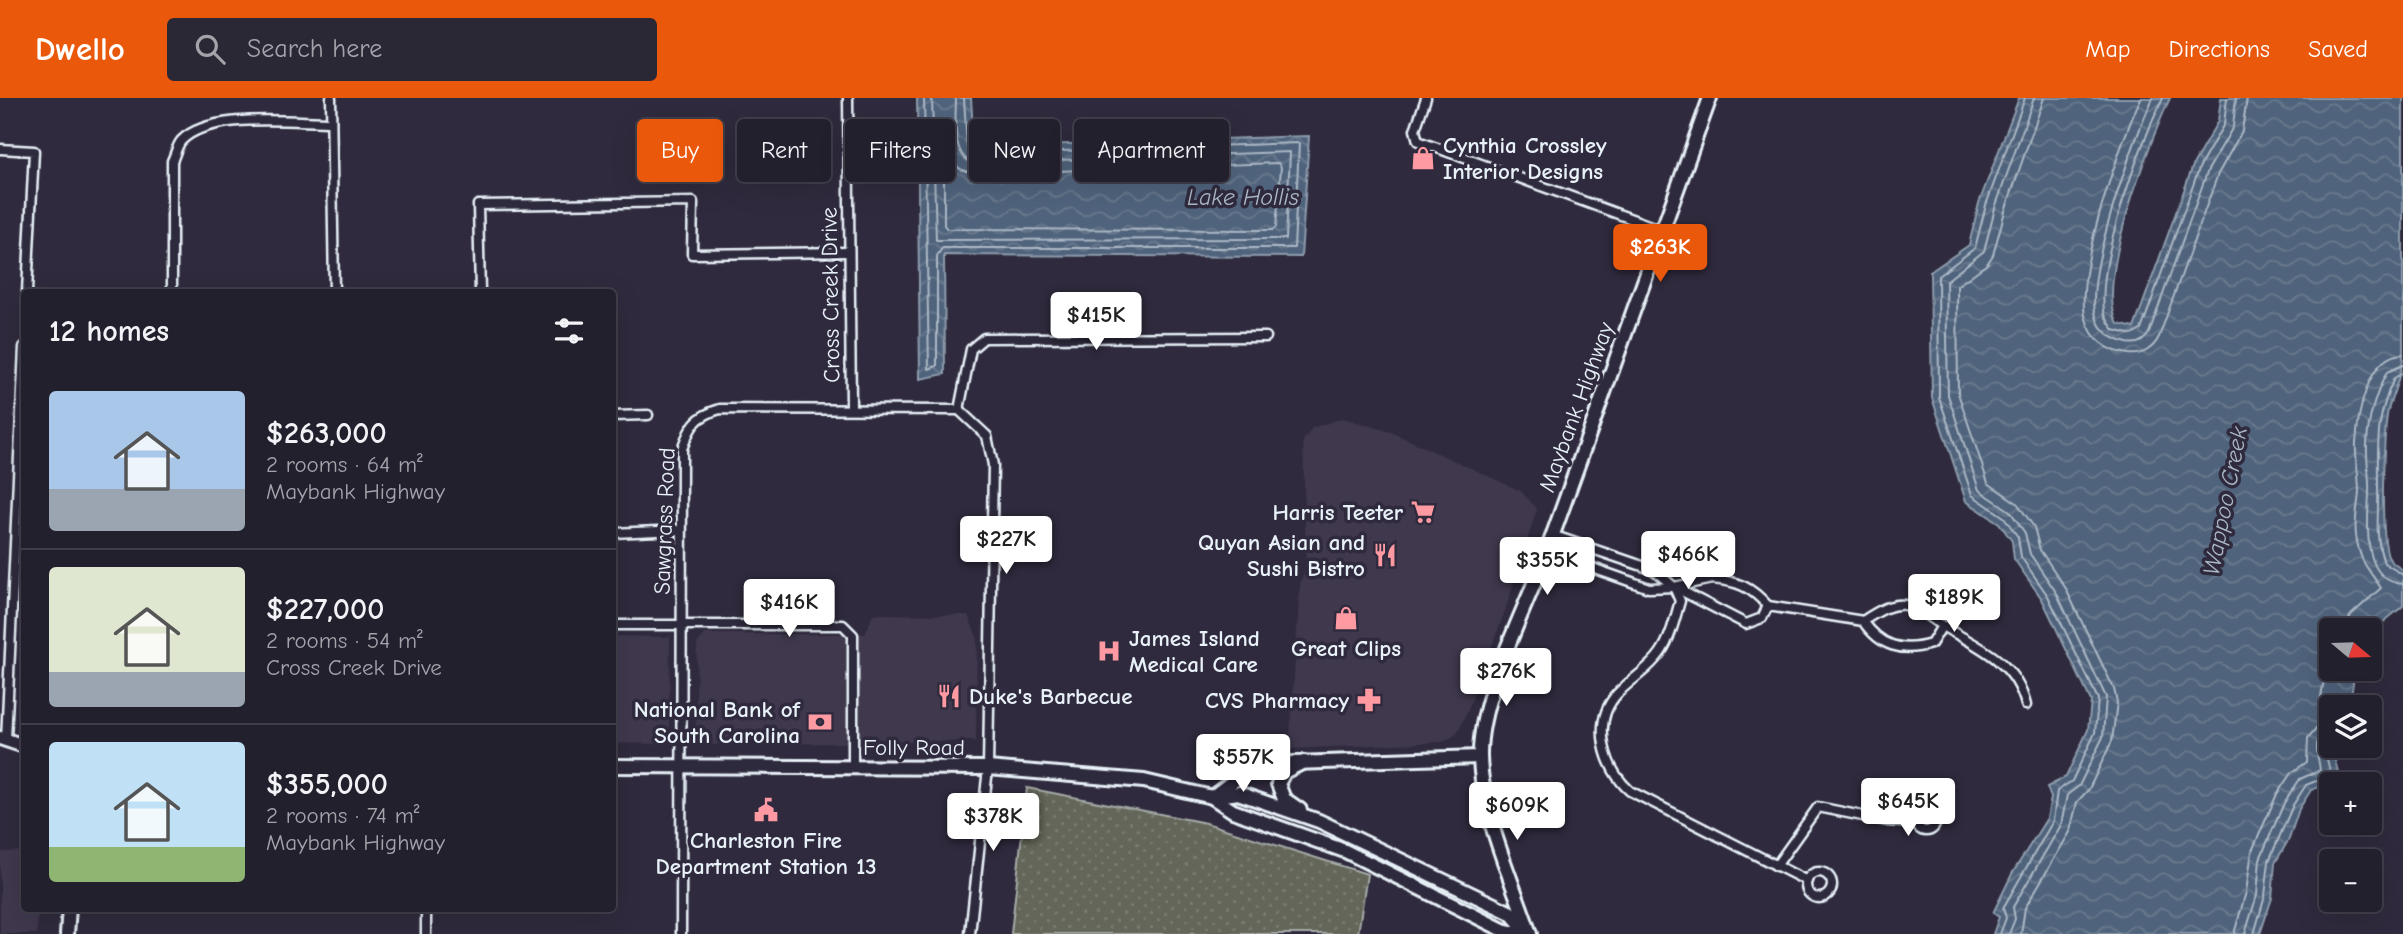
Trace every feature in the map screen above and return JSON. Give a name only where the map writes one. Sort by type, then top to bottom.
[{"type":"main road","name":"Maybank Highway","points":[[1530,934],[1491,817],[1480,757],[1484,723],[1499,674],[1547,552],[1710,98]]},
{"type":"main road","points":[[3,739],[21,745]]},
{"type":"main road","points":[[1212,797],[1248,770],[1262,764],[1480,757]]},
{"type":"main road","points":[[1304,762],[1284,772],[1278,784],[1279,792],[1292,806],[1319,821]]},
{"type":"main road","name":"Folly Road","points":[[616,766],[988,768],[1144,781],[1212,797],[1233,811],[1345,851],[1505,931],[1522,934]]},
{"type":"main road","name":"Folly Road","points":[[1212,797],[1238,793],[1319,821],[1511,913],[1530,934]]},
{"type":"main road","points":[[67,934],[69,912]]},
{"type":"street","points":[[331,98],[334,289]]},
{"type":"street","name":"Cross Creek Drive","points":[[848,98],[851,407]]},
{"type":"street","points":[[1426,98],[1415,130],[1415,137],[1420,142],[1662,230]]},
{"type":"street","points":[[172,289],[172,161],[180,142],[195,131],[222,122],[331,122]]},
{"type":"street","points":[[0,149],[34,151],[27,289]]},
{"type":"street","points":[[480,289],[478,205],[693,202],[692,254],[848,252]]},
{"type":"street","points":[[970,934],[988,768],[993,465],[987,436],[960,410],[971,349],[984,338],[1266,337]]},
{"type":"street","points":[[3,739],[21,403]]},
{"type":"street","name":"Sawgrass Road","points":[[681,934],[682,449],[691,424],[703,414],[720,409],[851,407],[960,410]]},
{"type":"street","points":[[616,416],[648,415]]},
{"type":"street","points":[[616,533],[681,530]]},
{"type":"street","points":[[1552,536],[1654,569],[1674,587],[1746,624],[1762,618],[1768,606]]},
{"type":"street","points":[[1547,552],[1649,588],[1674,587],[1712,579],[1735,581],[1750,587],[1768,606],[1863,621],[1887,605],[1915,608],[2006,665],[2021,686],[2026,705]]},
{"type":"street","points":[[1674,587],[1679,601],[1661,653],[1616,694],[1608,708],[1603,724],[1610,767],[1630,792],[1807,881]]},
{"type":"street","points":[[1863,621],[1874,638],[1899,647],[1918,648],[1931,644],[1942,626]]},
{"type":"street","points":[[616,625],[843,625],[853,635],[853,767]]},
{"type":"street","points":[[1776,866],[1818,807],[1915,824]]},
{"type":"street","points":[[426,912],[426,934]]},
{"type":"shaded area","points":[[1343,418],[1391,432],[1521,491],[1537,509],[1505,611],[1468,710],[1457,734],[1443,742],[1289,749],[1300,585],[1306,565],[1303,441],[1312,428]]},
{"type":"shaded area","points":[[873,614],[968,615],[977,637],[976,741],[695,745],[697,644],[705,634],[865,634]]},
{"type":"shaded area","points":[[616,636],[670,637],[669,738],[659,744],[616,743]]},
{"type":"shaded area","points":[[21,851],[21,912],[38,912],[37,934],[0,934],[0,852]]},
{"type":"green space","points":[[1027,788],[1206,823],[1367,874],[1358,934],[1011,934]]},
{"type":"water","name":"Lake Hollis","points":[[917,98],[971,98],[969,182],[1060,182],[1060,144],[1074,144],[1074,182],[1229,182],[1229,139],[1309,136],[1301,257],[944,255],[945,374],[920,379],[918,182],[955,182],[955,119],[917,119]]},
{"type":"water","name":"Wappoo Creek","points":[[2019,98],[2170,98],[2138,178],[2113,277],[2113,304],[2118,324],[2134,328],[2194,163],[2218,121],[2221,98],[2403,98],[2403,358],[2388,410],[2383,487],[2384,533],[2390,560],[2403,570],[2403,606],[2382,623],[2382,618],[2319,618],[2319,681],[2353,681],[2351,695],[2319,695],[2319,758],[2334,758],[2338,772],[2319,772],[2319,787],[2311,790],[2299,809],[2289,839],[2275,863],[2272,898],[2260,934],[1993,934],[1999,917],[1993,913],[2012,874],[2047,818],[2051,798],[2047,787],[2066,777],[2088,730],[2091,701],[2042,599],[2014,559],[2012,541],[1999,523],[1966,501],[1932,398],[1930,272],[1969,245],[1979,203]]},
{"type":"place","name":"Cynthia Crossley Interior Designs","points":[[1423,158]]},
{"type":"place","name":"Harris Teeter","points":[[1423,512]]},
{"type":"place","name":"Quyan Asian and Sushi Bistro","points":[[1385,555]]},
{"type":"place","name":"Great Clips","points":[[1346,618]]},
{"type":"place","name":"James Island Medical Care","points":[[1109,651]]},
{"type":"place","name":"Duke's Barbecue","points":[[949,696]]},
{"type":"place","name":"CVS Pharmacy","points":[[1369,700]]},
{"type":"place","name":"National Bank of South Carolina","points":[[820,722]]},
{"type":"place","name":"Charleston Fire Department Station 13","points":[[766,810]]}]
